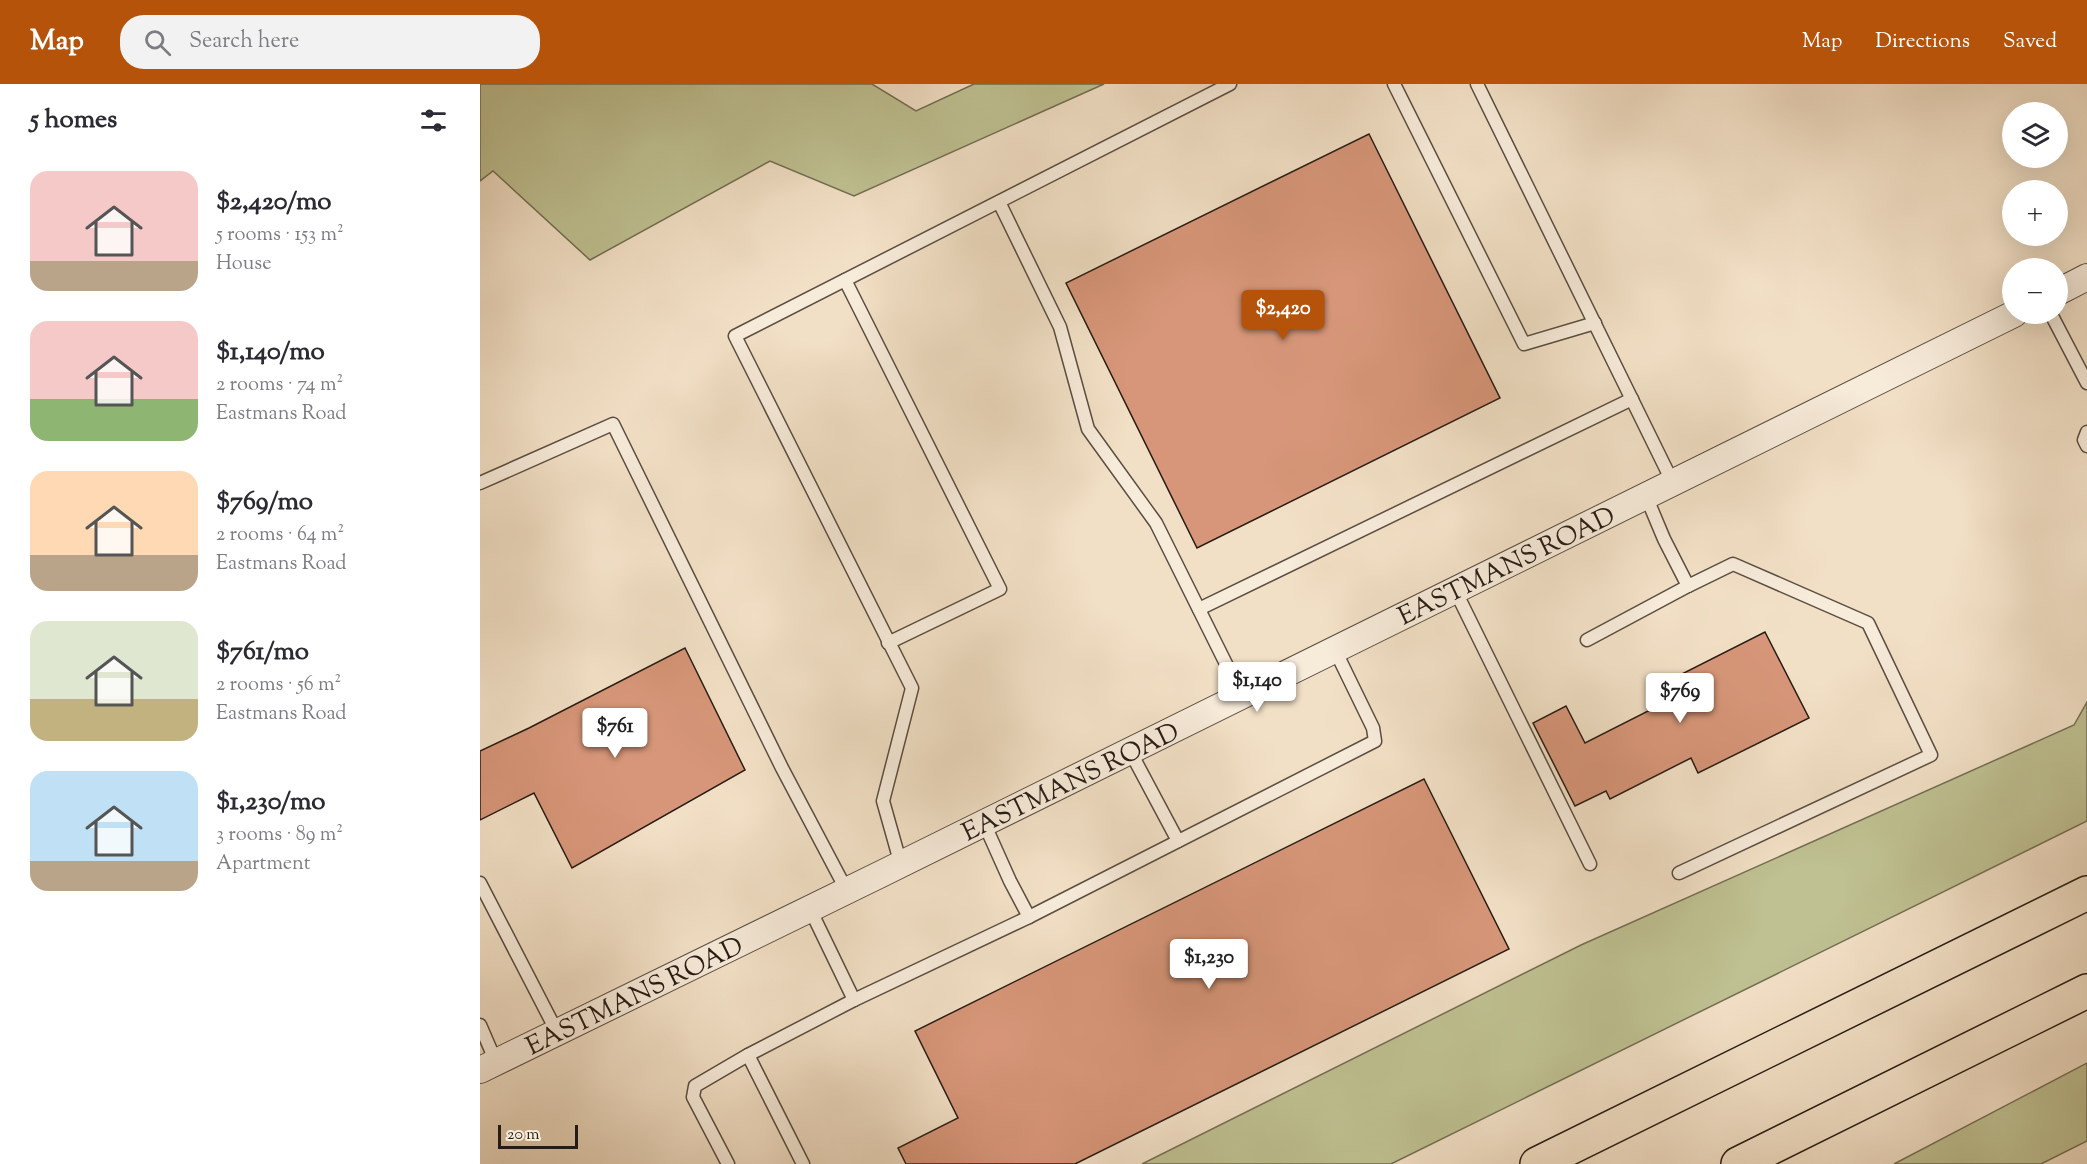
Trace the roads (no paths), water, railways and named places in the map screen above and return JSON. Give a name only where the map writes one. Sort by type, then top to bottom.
[{"type":"highway","points":[[1537,1164],[2087,893]]},
{"type":"highway","points":[[1738,1164],[2087,991]]},
{"type":"street","points":[[2068,287],[2087,277]]},
{"type":"street","name":"EASTMANS ROAD","points":[[488,1066],[901,865],[2002,320]]},
{"type":"lane","points":[[901,865],[883,801],[912,688],[735,336],[1230,84]]},
{"type":"lane","points":[[1394,84],[1524,344],[1595,323]]},
{"type":"lane","points":[[1477,84],[1673,483]]},
{"type":"lane","points":[[999,201],[1060,327],[1088,429],[1156,523],[1242,696]]},
{"type":"lane","points":[[845,280],[1000,589],[888,643]]},
{"type":"lane","points":[[2056,324],[2087,383]]},
{"type":"lane","points":[[1199,609],[1632,399]]},
{"type":"lane","points":[[480,483],[613,424],[782,768],[847,891]]},
{"type":"lane","points":[[2087,432],[2084,440],[2087,446]]},
{"type":"lane","points":[[1646,496],[1664,539],[1688,586]]},
{"type":"lane","points":[[1587,640],[1733,564],[1868,623],[1931,755],[1679,873]]},
{"type":"lane","points":[[1455,590],[1590,864]]},
{"type":"lane","points":[[728,1164],[693,1097],[695,1086],[748,1055],[854,1000],[1029,916],[1374,741],[1373,728],[1335,650]]},
{"type":"lane","points":[[1130,751],[1178,841]]},
{"type":"lane","points":[[984,823],[1010,881],[1029,916]]},
{"type":"lane","points":[[480,883],[557,1032]]},
{"type":"lane","points":[[810,909],[854,1000]]},
{"type":"lane","points":[[480,1025],[488,1066]]},
{"type":"lane","points":[[748,1055],[803,1164]]}]
